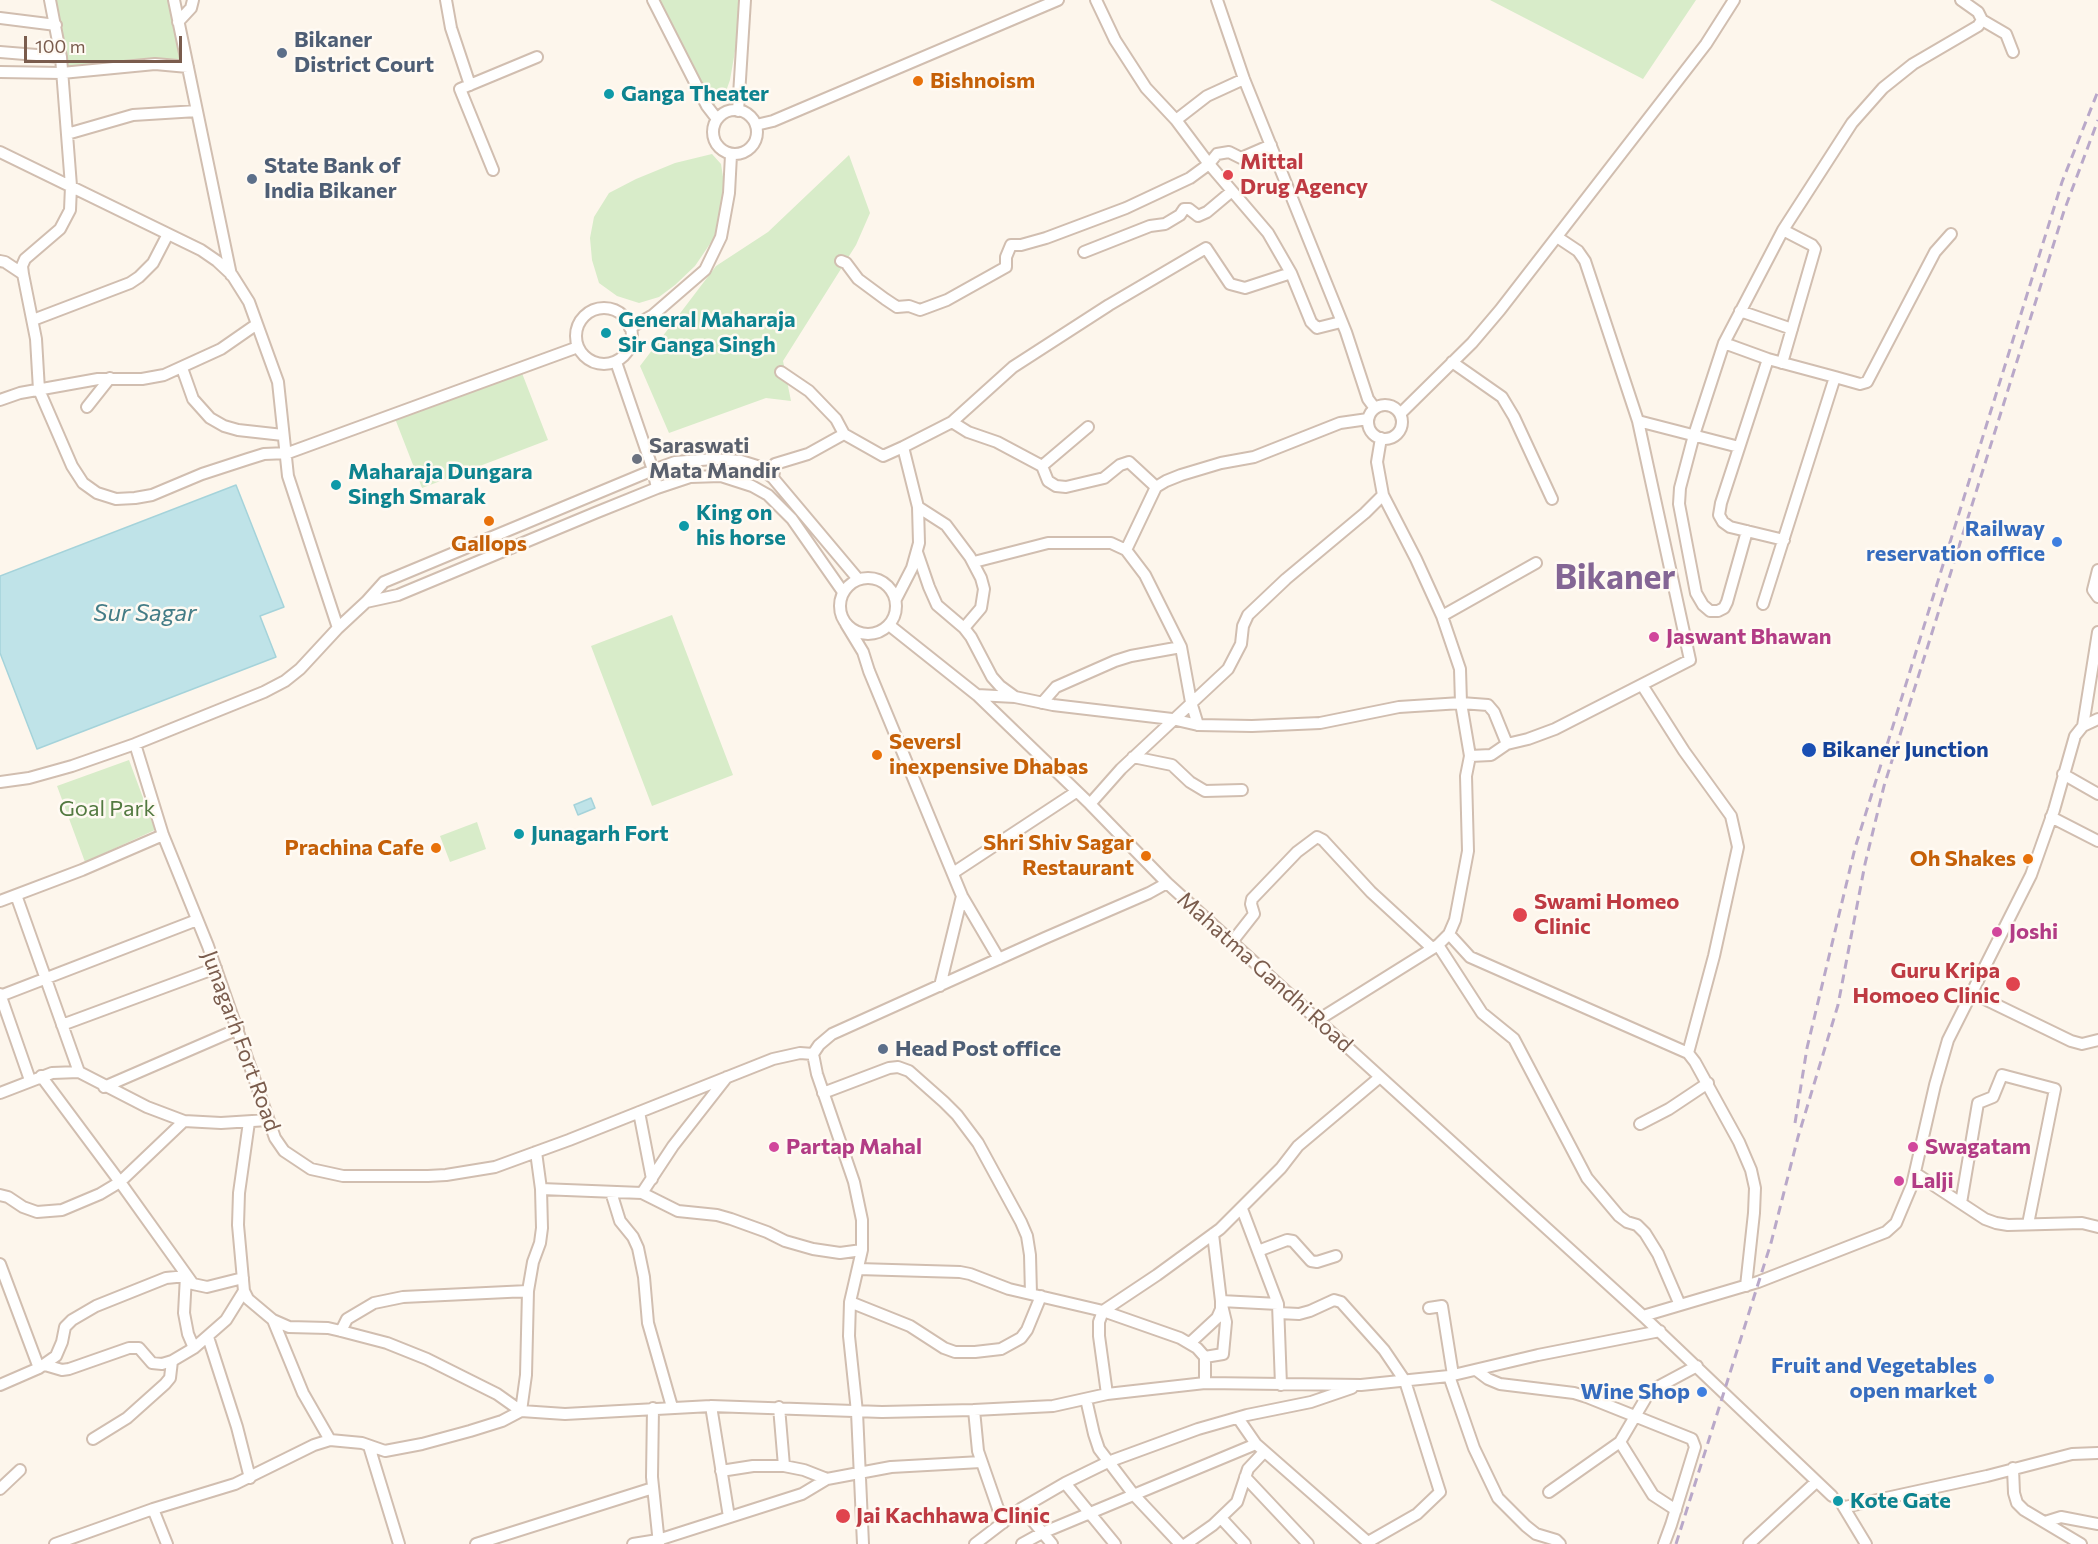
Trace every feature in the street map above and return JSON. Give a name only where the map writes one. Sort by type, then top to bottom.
[{"type":"street","points":[[50,0],[61,57],[71,186],[70,210],[60,229],[25,259],[22,266],[36,339],[39,390],[72,466],[83,483],[97,493],[116,499],[152,495],[202,474],[248,459],[264,454],[284,453],[578,347]]},
{"type":"street","points":[[174,0],[232,276]]},
{"type":"street","points":[[178,22],[191,8],[193,0]]},
{"type":"street","points":[[446,0],[451,28],[470,85]]},
{"type":"street","points":[[653,0],[707,105],[717,119]]},
{"type":"street","points":[[738,111],[744,0]]},
{"type":"street","points":[[756,126],[773,121],[1058,0]]},
{"type":"street","points":[[1096,0],[1106,23],[1137,76],[1260,222],[1291,273],[1311,322],[1317,328],[1341,322]]},
{"type":"street","points":[[1217,0],[1244,79],[1346,332],[1368,399],[1374,407]]},
{"type":"street","points":[[1400,414],[1500,310],[1706,44],[1734,0]]},
{"type":"street","points":[[1961,0],[1978,12],[1982,20],[2006,34],[2013,52]]},
{"type":"street","points":[[0,18],[56,25]]},
{"type":"street","points":[[1747,531],[1727,602],[1724,608],[1718,611],[1710,610],[1703,605],[1696,593],[1679,504],[1680,488],[1694,435],[1724,343],[1783,230],[1852,123],[1883,88],[1913,64],[1978,26],[1982,20]]},
{"type":"street","points":[[0,52],[61,57]]},
{"type":"street","points":[[493,170],[460,89],[537,57]]},
{"type":"street","points":[[0,72],[62,73],[155,64],[188,68]]},
{"type":"street","points":[[1176,120],[1207,96],[1244,79]]},
{"type":"street","points":[[67,134],[133,115],[197,111]]},
{"type":"street","points":[[738,111],[751,117],[756,126],[755,142],[742,153],[731,155],[718,147],[715,140],[713,130],[717,119],[724,113],[738,111]]},
{"type":"street","points":[[841,261],[846,263],[858,279],[897,307],[909,306],[920,310],[947,300],[1006,267],[1006,257],[1011,245],[1021,245],[1046,238],[1126,208],[1190,178],[1209,164],[1217,154],[1229,152],[1241,158],[1271,145]]},
{"type":"street","points":[[0,152],[201,250],[217,261],[232,276],[249,302],[278,382],[288,476],[338,627]]},
{"type":"street","points":[[630,328],[653,315],[705,270],[721,237],[729,193],[731,155]]},
{"type":"street","points":[[1084,252],[1150,226],[1165,224],[1180,215],[1184,209],[1189,208],[1197,216],[1207,212],[1232,191]]},
{"type":"street","points":[[1782,363],[1815,249],[1812,245],[1783,230]]},
{"type":"street","points":[[33,320],[130,284],[153,263],[168,234]]},
{"type":"street","points":[[1724,343],[1782,363],[1860,384],[1868,382],[1935,252],[1951,234]]},
{"type":"street","points":[[1470,756],[1491,755],[1508,744],[1555,729],[1690,660],[1638,421],[1585,261],[1578,250],[1557,237]]},
{"type":"street","points":[[781,372],[816,399],[836,419],[844,434],[883,456],[952,422],[1013,367],[1109,305],[1206,248],[1230,284],[1245,288],[1291,273]]},
{"type":"street","points":[[0,261],[23,274]]},
{"type":"street","points":[[605,308],[617,311],[626,318],[632,342],[624,357],[616,362],[606,365],[597,364],[587,359],[578,347],[578,325],[588,313],[605,308]]},
{"type":"street","points":[[1740,311],[1792,328]]},
{"type":"street","points":[[0,400],[20,393],[110,378],[156,378],[221,350],[257,324]]},
{"type":"street","points":[[1768,359],[1719,515],[1730,527],[1784,540]]},
{"type":"street","points":[[616,362],[657,488]]},
{"type":"street","points":[[1452,362],[1502,397],[1514,417],[1552,499]]},
{"type":"street","points":[[182,368],[193,399],[210,418],[224,426],[238,430],[283,435]]},
{"type":"street","points":[[1763,604],[1835,377]]},
{"type":"street","points":[[87,407],[110,378]]},
{"type":"street","points":[[1385,404],[1394,407],[1400,414],[1401,429],[1396,435],[1389,439],[1373,435],[1368,419],[1374,407],[1385,404]]},
{"type":"street","points":[[1126,550],[1156,487],[1181,475],[1271,451],[1340,423],[1368,419]]},
{"type":"street","points":[[1638,421],[1739,447]]},
{"type":"street","points":[[952,422],[968,432],[997,442],[1042,466],[1048,481],[1056,486],[1066,487],[1104,478],[1120,465],[1129,462],[1156,487]]},
{"type":"street","points":[[1042,466],[1088,427]]},
{"type":"street","points":[[773,478],[775,464],[808,454],[844,434]]},
{"type":"street","points":[[1318,1020],[1435,946],[1449,934],[1455,920],[1468,851],[1466,776],[1470,756],[1461,703],[1460,669],[1442,616],[1383,495],[1377,462],[1381,438]]},
{"type":"street","points":[[846,624],[857,632],[870,634],[883,630],[889,625],[896,613],[896,599],[912,568],[919,543],[918,507],[903,447]]},
{"type":"street","points":[[0,782],[29,778],[72,766],[135,744],[264,692],[285,681],[300,669],[338,627],[384,582],[675,462],[713,459],[741,461],[757,466],[773,478],[858,579]]},
{"type":"street","points":[[366,602],[398,595],[657,488],[690,477],[710,476],[721,476],[752,486],[768,495],[792,519],[843,592]]},
{"type":"street","points":[[1090,804],[1112,777],[1228,669],[1241,644],[1243,626],[1248,615],[1383,495]]},
{"type":"street","points":[[918,507],[946,525],[974,562],[984,589],[983,602],[981,608],[964,628]]},
{"type":"street","points":[[974,562],[1048,543],[1111,543],[1126,550],[1145,575],[1181,647],[1191,702],[1198,725]]},
{"type":"street","points":[[917,552],[937,605],[964,628],[992,677],[1000,687],[1015,697]]},
{"type":"street","points":[[1442,616],[1536,563]]},
{"type":"street","points":[[2098,570],[2093,590],[2098,597]]},
{"type":"street","points":[[896,599],[889,586],[878,579],[864,577],[852,582],[843,592],[840,605],[843,618],[863,652],[962,896],[999,959]]},
{"type":"street","name":"Mahatma Gandhi Road","points":[[889,625],[977,695],[1090,804],[1167,883],[1660,1331],[1832,1496]]},
{"type":"street","points":[[2083,726],[2098,632]]},
{"type":"street","points":[[1042,703],[1056,687],[1115,661],[1181,647]]},
{"type":"street","points":[[1642,685],[1684,751],[1731,816],[1738,847],[1714,956],[1688,1053]]},
{"type":"street","points":[[977,695],[1015,697],[1042,703],[1172,719],[1198,725],[1252,726],[1320,723],[1399,707],[1461,703],[1488,705],[1494,712],[1508,744]]},
{"type":"street","points":[[1643,1316],[1746,1286],[1893,1228],[1912,1185],[1948,1040],[2031,876],[2075,736],[2083,726],[2098,719]]},
{"type":"street","name":"Junagarh Fort Road","points":[[135,744],[164,835],[216,968],[275,1138],[284,1151],[311,1169],[343,1176],[446,1175],[495,1167],[784,1056],[800,1053],[813,1054]]},
{"type":"street","points":[[1133,757],[1172,765],[1190,782],[1205,791],[1242,790]]},
{"type":"street","points":[[2063,774],[2098,794]]},
{"type":"street","points":[[953,873],[1076,792]]},
{"type":"street","points":[[2051,818],[2098,841]]},
{"type":"street","points":[[0,901],[82,870],[164,835]]},
{"type":"street","points":[[1232,942],[1254,914],[1252,899],[1297,852],[1317,837],[1323,840],[1371,892],[1435,946],[1482,1013],[1514,1039],[1587,1178],[1619,1215],[1627,1222],[1637,1225],[1649,1240],[1658,1254],[1680,1305]]},
{"type":"street","points":[[863,1544],[857,1412],[849,1336],[850,1302],[862,1250],[862,1220],[854,1182],[823,1093],[813,1054],[819,1045],[832,1034],[1167,883]]},
{"type":"street","points":[[16,895],[79,1072]]},
{"type":"street","points":[[940,986],[962,896]]},
{"type":"street","points":[[197,920],[0,996],[36,1078],[120,1182],[186,1276],[193,1284],[207,1287],[243,1278]]},
{"type":"street","points":[[1449,934],[1470,957],[1688,1053],[1708,1083],[1751,1170],[1755,1188],[1746,1286]]},
{"type":"street","points":[[62,1025],[216,968]]},
{"type":"street","points":[[1972,993],[2071,1041],[2082,1044],[2098,1040]]},
{"type":"street","points":[[104,1087],[238,1029]]},
{"type":"street","points":[[823,1093],[889,1068],[898,1067],[909,1071],[944,1102],[978,1143],[1021,1222],[1027,1236],[1036,1295],[1027,1330],[1021,1338],[1001,1349],[975,1352],[956,1352],[944,1348],[910,1326],[850,1302]]},
{"type":"street","points":[[0,1093],[51,1073],[79,1072],[104,1087],[184,1121],[221,1123],[268,1120]]},
{"type":"street","points":[[1961,1203],[1978,1103],[1993,1097],[2002,1075],[2055,1089],[2028,1224]]},
{"type":"street","points":[[642,1193],[668,1153],[728,1077]]},
{"type":"street","points":[[1107,1394],[1099,1336],[1099,1322],[1103,1311],[1213,1234],[1242,1209],[1281,1168],[1298,1146],[1380,1077]]},
{"type":"street","points":[[1640,1124],[1669,1109],[1708,1083]]},
{"type":"street","points":[[639,1112],[652,1179]]},
{"type":"street","points":[[0,1195],[37,1212],[62,1210],[100,1194],[120,1182],[184,1121]]},
{"type":"street","points":[[249,1122],[239,1193],[238,1225],[244,1291],[254,1304],[273,1320],[289,1327],[341,1331],[387,1343],[427,1359],[497,1394],[521,1411],[565,1414],[711,1406],[857,1412],[974,1410],[1053,1406],[1107,1394],[1205,1383],[1361,1385],[1451,1375],[1660,1331]]},
{"type":"street","points":[[521,1411],[526,1375],[528,1291],[542,1228],[541,1189],[536,1152]]},
{"type":"street","points":[[1915,1173],[1985,1219],[1996,1223],[2008,1225],[2082,1223],[2098,1227]]},
{"type":"street","points":[[541,1189],[642,1193],[678,1211],[731,1219],[785,1241],[813,1249],[840,1253],[862,1250]]},
{"type":"street","points":[[611,1192],[620,1221],[633,1237],[638,1248],[644,1277],[648,1323],[672,1407]]},
{"type":"street","points":[[1242,1209],[1279,1308],[1281,1385]]},
{"type":"street","points":[[1205,1358],[1223,1354],[1226,1322],[1221,1301],[1213,1234]]},
{"type":"street","points":[[1258,1251],[1287,1239],[1293,1241],[1311,1261],[1317,1262],[1336,1256]]},
{"type":"street","points":[[0,1264],[3,1282],[42,1366]]},
{"type":"street","points":[[858,1269],[960,1272],[996,1285],[1103,1311],[1180,1338],[1202,1351],[1205,1358],[1205,1383]]},
{"type":"street","points":[[186,1276],[184,1313],[188,1334],[194,1348]]},
{"type":"street","points":[[0,1385],[42,1366],[56,1356],[60,1351],[65,1327],[72,1320],[96,1306],[166,1278],[186,1276]]},
{"type":"street","points":[[42,1366],[69,1369],[129,1348],[139,1348],[152,1363],[162,1364],[172,1361],[194,1348],[226,1320],[244,1291]]},
{"type":"street","points":[[341,1331],[347,1319],[374,1303],[403,1296],[528,1291]]},
{"type":"street","points":[[1221,1301],[1279,1308],[1299,1314],[1334,1300],[1341,1302],[1384,1350],[1405,1381],[1440,1492],[1417,1514],[1369,1543],[1260,1448],[1238,1418]]},
{"type":"street","points":[[1190,1343],[1216,1318],[1221,1309],[1221,1301]]},
{"type":"street","points":[[1429,1308],[1442,1306],[1451,1375],[1474,1448],[1498,1498],[1526,1526],[1560,1544]]},
{"type":"street","points":[[273,1320],[303,1393],[330,1440]]},
{"type":"street","points":[[208,1337],[237,1427],[250,1478]]},
{"type":"street","points":[[93,1439],[127,1418],[165,1384],[170,1378],[172,1361]]},
{"type":"street","points":[[1549,1491],[1620,1442],[1634,1416],[1654,1389],[1697,1366]]},
{"type":"street","points":[[1476,1370],[1500,1384],[1574,1393],[1692,1439],[1695,1447],[1664,1544]]},
{"type":"street","points":[[975,1544],[1022,1508],[1108,1462],[1198,1429],[1311,1402],[1361,1385]]},
{"type":"street","points":[[1086,1399],[1099,1449],[1134,1495],[1180,1544]]},
{"type":"street","points":[[711,1406],[729,1518]]},
{"type":"street","points":[[779,1407],[784,1466]]},
{"type":"street","points":[[653,1408],[653,1488],[658,1542]]},
{"type":"street","points":[[974,1410],[975,1432],[981,1462],[1004,1523]]},
{"type":"street","points":[[55,1544],[153,1509],[223,1489],[330,1440],[353,1442],[385,1451],[430,1442],[502,1421],[521,1411]]},
{"type":"street","points":[[1620,1442],[1653,1495],[1676,1510]]},
{"type":"street","points":[[369,1446],[399,1544]]},
{"type":"street","points":[[1186,1544],[1221,1518],[1237,1502],[1248,1469],[1260,1448]]},
{"type":"street","points":[[1023,1544],[1042,1533],[1089,1513],[1260,1448]]},
{"type":"street","points":[[1866,1544],[1844,1507],[2072,1454],[2098,1453]]},
{"type":"street","points":[[633,1544],[658,1542],[802,1494],[827,1479],[861,1472],[934,1464],[981,1462]]},
{"type":"street","points":[[721,1471],[753,1466],[784,1466],[804,1470],[827,1479]]},
{"type":"street","points":[[2013,1468],[2014,1493],[2017,1503],[2024,1510],[2081,1544]]},
{"type":"street","points":[[0,1489],[20,1470]]},
{"type":"street","points":[[1245,1477],[1308,1544]]},
{"type":"street","points":[[1749,1544],[1815,1482]]},
{"type":"street","points":[[1065,1483],[1115,1544]]},
{"type":"street","points":[[476,1544],[653,1488]]},
{"type":"street","points":[[1022,1508],[1052,1544]]},
{"type":"street","points":[[153,1509],[167,1544]]},
{"type":"street","points":[[2045,1522],[2061,1517],[2098,1524]]},
{"type":"street","points":[[1221,1518],[1245,1544]]},
{"type":"street","points":[[990,1534],[997,1544]]},
{"type":"green space","points":[[48,0],[175,0],[188,67],[62,73]]},
{"type":"green space","points":[[658,0],[740,0],[738,34],[730,80],[725,94],[714,105],[711,104]]},
{"type":"green space","points":[[1490,0],[1696,0],[1643,79]]},
{"type":"green space","points":[[712,154],[721,164],[724,183],[716,235],[695,266],[659,297],[639,303],[617,296],[599,283],[592,260],[590,238],[594,217],[609,193],[675,163]]},
{"type":"green space","points":[[849,155],[870,213],[856,245],[783,361],[791,401],[766,398],[669,433],[640,366],[716,266],[768,232]]},
{"type":"green space","points":[[520,368],[548,440],[422,488],[394,416]]},
{"type":"green space","points":[[672,615],[733,775],[652,806],[591,646]]},
{"type":"green space","name":"Goal Park","points":[[129,760],[155,830],[85,862],[57,786]]},
{"type":"green space","points":[[477,822],[486,849],[450,862],[440,836]]},
{"type":"water","name":"Sur Sagar","points":[[236,485],[284,607],[260,616],[276,657],[37,749],[0,653],[0,576]]},
{"type":"water","points":[[591,798],[595,808],[578,815],[574,805]]},
{"type":"railway","points":[[1795,1123],[1807,1048],[1855,848],[2062,182],[2098,91]]},
{"type":"railway","points":[[1676,1544],[1771,1243],[1798,1137],[1838,1005],[1865,864],[1884,786],[2064,211],[2098,120]]},
{"type":"place","name":"Bikaner District Court","points":[[282,53]]},
{"type":"place","name":"Bishnoism","points":[[918,81]]},
{"type":"place","name":"Ganga Theater","points":[[609,94]]},
{"type":"place","name":"Mittal Drug Agency","points":[[1228,175]]},
{"type":"place","name":"State Bank of India Bikaner","points":[[252,179]]},
{"type":"place","name":"General Maharaja Sir Ganga Singh","points":[[606,333]]},
{"type":"place","name":"Saraswati Mata Mandir","points":[[637,459]]},
{"type":"place","name":"Maharaja Dungara Singh Smarak","points":[[336,485]]},
{"type":"place","name":"Gallops","points":[[489,521]]},
{"type":"place","name":"King on his horse","points":[[684,526]]},
{"type":"place","name":"Railway reservation office","points":[[2057,542]]},
{"type":"place","name":"Jaswant Bhawan","points":[[1654,637]]},
{"type":"place","name":"Bikaner Junction","points":[[1809,750]]},
{"type":"place","name":"Seversl inexpensive Dhabas","points":[[877,755]]},
{"type":"place","name":"Junagarh Fort","points":[[519,834]]},
{"type":"place","name":"Prachina Cafe","points":[[436,848]]},
{"type":"place","name":"Shri Shiv Sagar Restaurant","points":[[1146,856]]},
{"type":"place","name":"Oh Shakes","points":[[2028,859]]},
{"type":"place","name":"Swami Homeo Clinic","points":[[1520,915]]},
{"type":"place","name":"Joshi","points":[[1997,932]]},
{"type":"place","name":"Guru Kripa Homoeo Clinic","points":[[2013,984]]},
{"type":"place","name":"Head Post office","points":[[883,1049]]},
{"type":"place","name":"Partap Mahal","points":[[774,1147]]},
{"type":"place","name":"Swagatam","points":[[1913,1147]]},
{"type":"place","name":"Lalji","points":[[1899,1181]]},
{"type":"place","name":"Fruit and Vegetables open market","points":[[1989,1379]]},
{"type":"place","name":"Wine Shop","points":[[1702,1392]]},
{"type":"place","name":"Kote Gate","points":[[1838,1501]]},
{"type":"place","name":"Jai Kachhawa Clinic","points":[[843,1516]]},
{"type":"district","name":"Bikaner","points":[[1615,578]]}]
